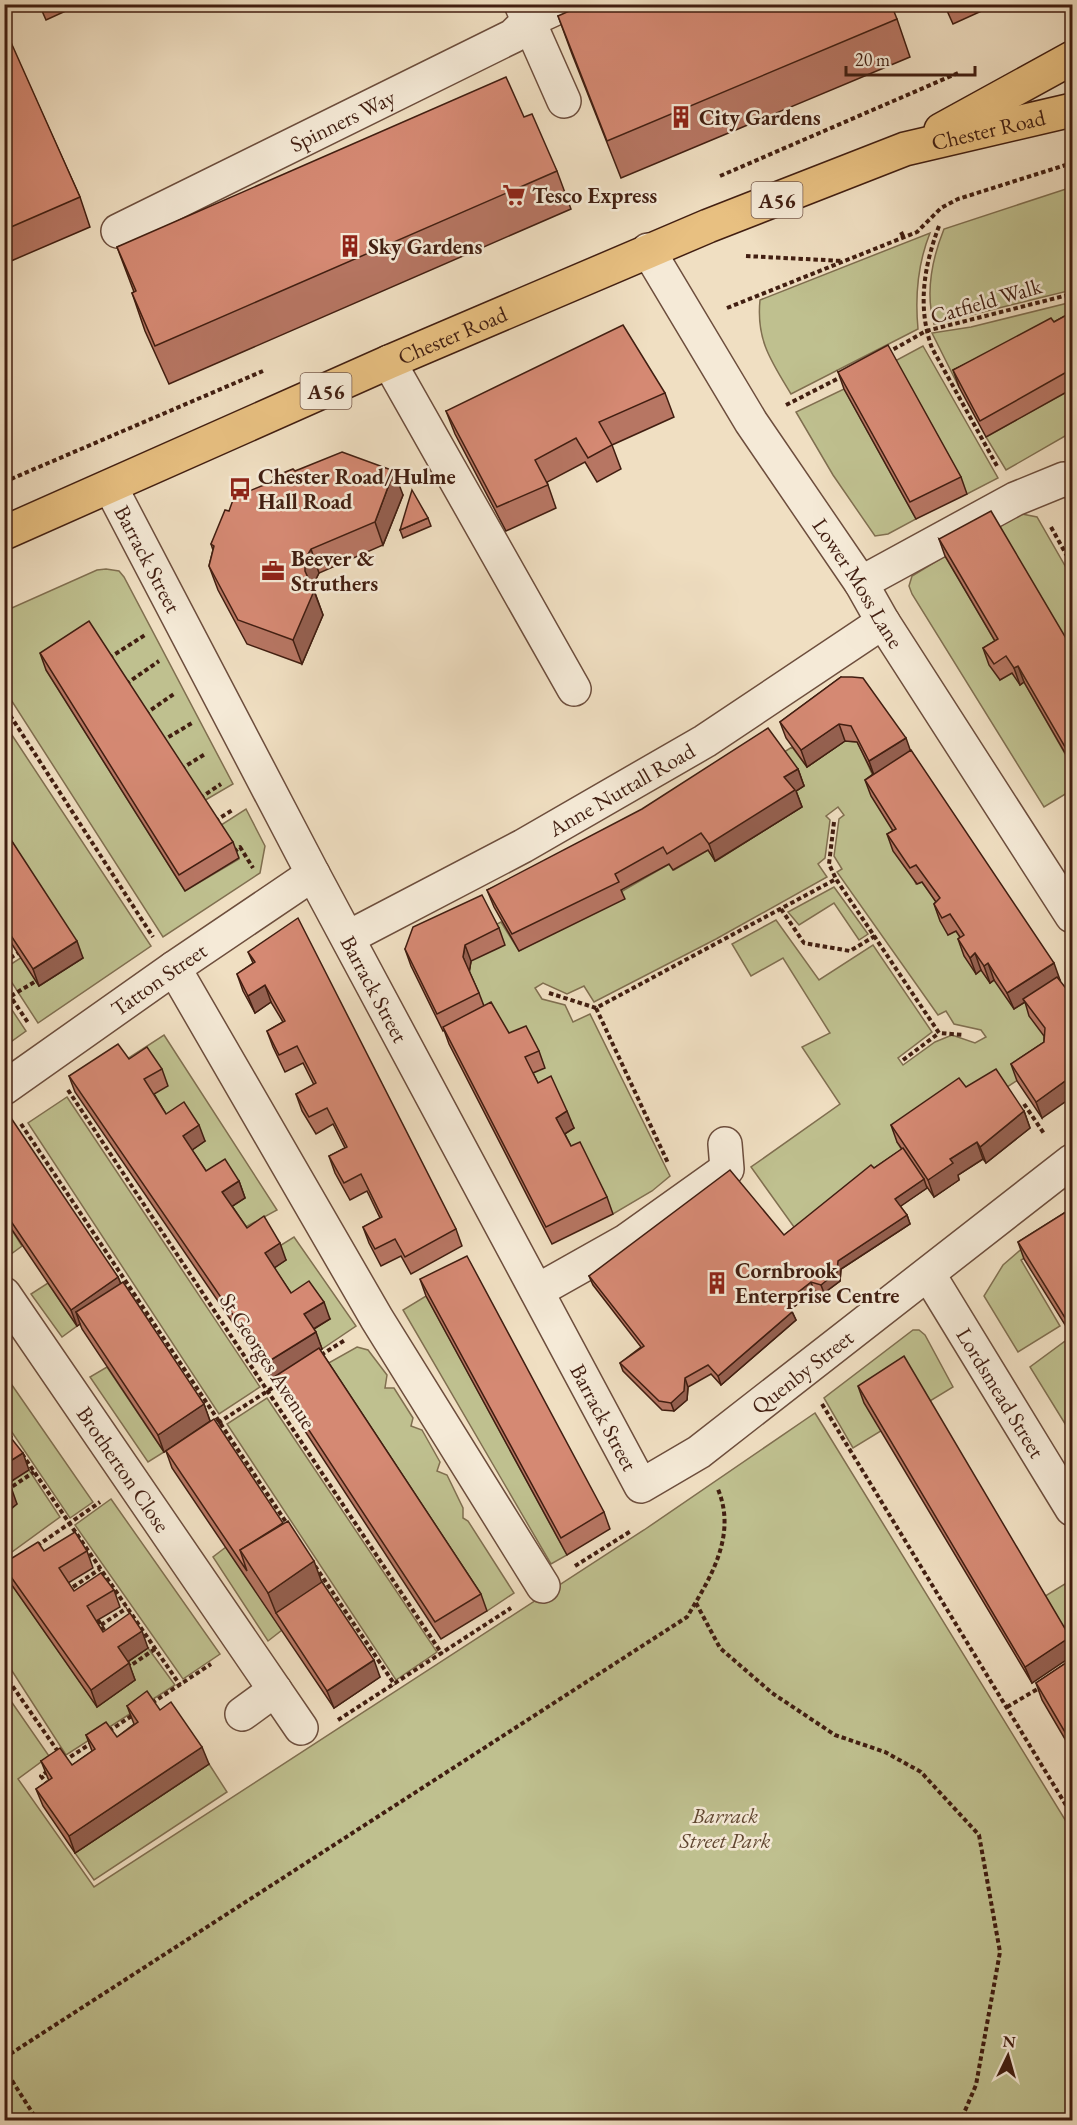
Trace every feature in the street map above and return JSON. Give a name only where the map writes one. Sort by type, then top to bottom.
[{"type":"highway","name":"Chester Road","points":[[4,533],[111,488],[389,362],[648,250],[905,150],[1072,58]]},
{"type":"highway","name":"Chester Road","points":[[905,150],[1072,110]]},
{"type":"street","name":"Spinners Way","points":[[118,231],[513,36],[524,13],[565,4]]},
{"type":"street","points":[[524,13],[564,101]]},
{"type":"street","name":"Lower Moss Lane","points":[[648,250],[691,326],[751,422],[861,583],[883,622],[1072,916]]},
{"type":"street","points":[[389,362],[574,689]]},
{"type":"street","points":[[861,583],[1015,499],[1064,479],[1072,482]]},
{"type":"street","name":"Barrack Street","points":[[111,488],[313,874],[349,937],[641,1486]]},
{"type":"street","name":"Anne Nuttall Road","points":[[349,937],[523,846],[705,741],[883,622]]},
{"type":"street","name":"Tatton Street","points":[[4,1088],[174,968],[313,874]]},
{"type":"street","points":[[174,968],[377,1319],[543,1587]]},
{"type":"street","points":[[537,1291],[626,1241],[727,1169],[725,1144]]},
{"type":"street","name":"Quenby Street","points":[[641,1486],[699,1452],[929,1275],[1060,1151]]},
{"type":"street","name":"Lordsmead Street","points":[[929,1275],[1072,1509]]},
{"type":"street","name":"Brotherton Close","points":[[4,1294],[301,1728]]},
{"type":"street","points":[[242,1714],[275,1690]]},
{"type":"path","points":[[848,121],[850,127]]},
{"type":"path","points":[[691,326],[717,312],[917,232],[941,208],[958,199],[1072,163]]},
{"type":"path","points":[[885,354],[926,331],[923,310],[926,260],[939,226]]},
{"type":"path","points":[[901,232],[904,238]]},
{"type":"path","name":"Catfield Walk","points":[[999,469],[932,348],[926,331],[1072,294]]},
{"type":"path","points":[[782,408],[845,375]]},
{"type":"path","points":[[1050,526],[1072,565]]},
{"type":"path","points":[[108,659],[153,630]]},
{"type":"path","points":[[125,684],[167,655]]},
{"type":"path","points":[[145,714],[177,692]]},
{"type":"path","points":[[6,708],[155,940]]},
{"type":"path","points":[[162,741],[201,718]]},
{"type":"path","points":[[181,769],[208,752]]},
{"type":"path","points":[[199,799],[225,781]]},
{"type":"path","points":[[215,822],[239,806]]},
{"type":"path","points":[[834,822],[829,864],[836,879],[939,1033]]},
{"type":"path","points":[[234,852],[240,847],[256,872]]},
{"type":"path","points":[[549,993],[597,1008],[836,879]]},
{"type":"path","points":[[781,909],[804,943],[850,951],[875,936]]},
{"type":"path","points":[[4,962],[18,953]]},
{"type":"path","points":[[11,996],[36,981]]},
{"type":"path","points":[[4,987],[36,1032]]},
{"type":"path","points":[[597,1008],[669,1164]]},
{"type":"path","points":[[903,1060],[939,1033],[964,1035]]},
{"type":"path","name":"St Georges Avenue","points":[[66,1087],[442,1654]]},
{"type":"path","points":[[1024,1104],[1060,1151]]},
{"type":"path","points":[[19,1121],[291,1529]]},
{"type":"path","points":[[316,1359],[354,1333]]},
{"type":"path","points":[[211,1428],[287,1378]]},
{"type":"path","points":[[817,1395],[1072,1815]]},
{"type":"path","points":[[4,1429],[180,1685]]},
{"type":"path","points":[[7,1484],[10,1488],[34,1472]]},
{"type":"path","points":[[32,1549],[133,1480]]},
{"type":"path","points":[[4,2058],[687,1617],[712,1575],[723,1544],[725,1505],[716,1485]]},
{"type":"path","points":[[301,1728],[308,1739],[631,1531]]},
{"type":"path","points":[[73,1547],[82,1542]]},
{"type":"path","points":[[310,1558],[395,1685]]},
{"type":"path","points":[[77,1593],[71,1584],[100,1569]]},
{"type":"path","points":[[100,1588],[110,1582]]},
{"type":"path","points":[[696,1603],[720,1648],[772,1693],[835,1735],[885,1752],[921,1772],[979,1835],[1000,1952],[976,2085],[961,2121]]},
{"type":"path","points":[[111,1642],[99,1622],[127,1608]]},
{"type":"path","points":[[129,1631],[139,1625]]},
{"type":"path","points":[[145,1708],[244,1642]]},
{"type":"path","points":[[127,1662],[130,1666],[155,1649]]},
{"type":"path","points":[[4,1674],[73,1768]]},
{"type":"path","points":[[1007,1707],[1044,1685]]},
{"type":"path","points":[[154,1702],[161,1711]]},
{"type":"path","points":[[53,1793],[41,1776],[136,1713]]},
{"type":"path","points":[[127,1719],[132,1728]]},
{"type":"path","points":[[111,1730],[117,1738]]},
{"type":"path","points":[[85,1748],[90,1756]]},
{"type":"path","points":[[4,2068],[37,2121]]},
{"type":"green space","points":[[1072,187],[1072,290],[934,324],[930,300],[931,276],[944,229]]},
{"type":"green space","points":[[930,233],[918,280],[918,329],[791,394],[766,350],[760,327],[760,300]]},
{"type":"green space","points":[[1072,302],[1072,332],[959,387],[932,333],[971,327]]},
{"type":"green space","points":[[923,346],[998,478],[967,494],[895,361]]},
{"type":"green space","points":[[844,389],[916,519],[888,534],[875,536],[833,475],[796,412]]},
{"type":"green space","points":[[1072,389],[1072,432],[1006,470],[986,437]]},
{"type":"green space","points":[[1022,514],[1037,517],[1072,578],[1072,655],[997,527]]},
{"type":"green space","points":[[945,556],[1004,656],[1000,680],[1012,673],[1024,682],[1072,766],[1072,790],[1044,807],[912,594],[909,586],[912,576]]},
{"type":"green space","points":[[97,570],[119,571],[124,577],[233,784],[202,802],[46,670],[185,891],[239,859],[218,827],[246,809],[265,846],[260,873],[163,937],[8,695],[5,697],[5,611]]},
{"type":"green space","points":[[4,723],[151,946],[38,1023],[5,972],[5,968],[22,957],[39,986],[5,837]]},
{"type":"green space","points":[[845,741],[857,742],[881,795],[916,884],[922,882],[946,915],[948,935],[956,931],[990,983],[994,980],[1050,986],[1050,1059],[1004,1089],[897,1142],[906,1157],[799,1234],[751,1167],[840,1104],[802,1047],[830,1033],[783,958],[751,976],[732,944],[776,920],[819,980],[873,945],[932,1032],[898,1058],[903,1065],[935,1042],[952,1035],[975,1043],[986,1037],[981,1030],[954,1024],[946,1011],[938,1015],[837,872],[842,869],[834,856],[839,819],[844,815],[838,807],[826,816],[830,820],[825,858],[818,864],[827,877],[716,939],[594,1002],[584,986],[567,994],[543,983],[535,988],[542,999],[565,1005],[573,1022],[590,1014],[670,1176],[652,1191],[613,1214],[593,1174],[577,1162],[515,1050],[485,1010],[469,974],[471,961],[495,925],[501,922],[519,951],[669,864],[674,870],[708,850],[716,861],[801,807],[791,794],[804,785],[781,754],[792,747],[807,767]]},
{"type":"green space","points":[[834,887],[868,934],[859,940],[834,903],[799,925],[788,912]]},
{"type":"green space","points":[[4,998],[26,1031],[5,1046]]},
{"type":"green space","points":[[164,1035],[277,1210],[242,1229],[124,1061]]},
{"type":"green space","points":[[67,1097],[260,1387],[219,1414],[28,1123]]},
{"type":"green space","points":[[5,1219],[22,1246],[7,1257],[5,1254]]},
{"type":"green space","points":[[1050,1224],[1058,1238],[1021,1260],[1060,1326],[1018,1352],[984,1296],[1003,1265]]},
{"type":"green space","points":[[294,1237],[356,1326],[322,1349],[310,1331],[329,1318],[297,1309],[271,1270],[278,1247]]},
{"type":"green space","points":[[48,1283],[77,1326],[62,1337],[31,1294]]},
{"type":"green space","points":[[426,1296],[567,1555],[551,1564],[403,1310]]},
{"type":"green space","points":[[913,1330],[919,1330],[925,1335],[953,1387],[853,1448],[824,1398]]},
{"type":"green space","points":[[1072,1336],[1072,1435],[1030,1367]]},
{"type":"green space","points":[[357,1347],[368,1350],[387,1375],[385,1388],[394,1388],[413,1418],[411,1426],[422,1430],[440,1462],[437,1471],[447,1475],[463,1508],[463,1518],[468,1521],[514,1593],[487,1611],[325,1365]]},
{"type":"green space","points":[[107,1367],[164,1452],[148,1462],[90,1377]]},
{"type":"green space","points":[[5,1375],[93,1502],[70,1518],[5,1422]]},
{"type":"green space","points":[[267,1398],[437,1652],[396,1680],[227,1424]]},
{"type":"green space","name":"Barrack Street Park","points":[[815,1413],[1072,1831],[1072,2120],[5,2120],[4,1691],[49,1756],[18,1779],[94,1887],[644,1530]]},
{"type":"green space","points":[[29,1470],[60,1517],[5,1557],[5,1515],[17,1504],[5,1486]]},
{"type":"green space","points":[[111,1499],[220,1654],[183,1679],[75,1525]]},
{"type":"green space","points":[[226,1547],[282,1630],[268,1641],[213,1557]]},
{"type":"green space","points":[[28,1560],[9,1581],[97,1706],[135,1680],[124,1664],[148,1648],[175,1685],[66,1755],[5,1660],[5,1576]]},
{"type":"green space","points":[[1068,1582],[1072,1590],[1072,1622],[1060,1629],[1042,1598]]},
{"type":"green space","points":[[209,1764],[227,1792],[94,1880],[75,1853]]},
{"type":"building","name":"City Gardens","points":[[585,4],[891,4],[897,19],[607,141],[558,16]]},
{"type":"building","points":[[4,29],[80,197],[4,230]]},
{"type":"building","name":"Sky Gardens","points":[[506,77],[524,117],[532,114],[557,171],[155,346],[132,293],[136,291],[117,247]]},
{"type":"building","points":[[1072,312],[1072,369],[980,421],[953,370],[1051,318],[1054,322]]},
{"type":"building","points":[[623,325],[665,393],[599,422],[612,445],[588,458],[576,438],[535,460],[548,485],[497,507],[446,411]]},
{"type":"building","points":[[888,345],[961,477],[910,502],[838,372]]},
{"type":"building","name":"Beever & Struthers","points":[[342,452],[394,471],[375,522],[311,549],[305,559],[305,571],[314,591],[293,640],[238,620],[209,566],[214,546],[211,544],[225,510],[229,511],[234,497],[274,481],[273,477],[293,469],[295,471]]},
{"type":"building","points":[[412,490],[428,518],[400,530]]},
{"type":"building","points":[[991,511],[1067,640],[1072,637],[1072,759],[1018,666],[1014,668],[1006,656],[994,664],[983,648],[998,639],[939,539]]},
{"type":"building","points":[[89,621],[233,842],[179,875],[40,653]]},
{"type":"building","points":[[841,677],[863,678],[906,738],[869,761],[851,726],[839,724],[801,750],[780,722]]},
{"type":"building","points":[[768,728],[798,769],[784,777],[795,790],[709,844],[701,833],[667,854],[663,847],[615,874],[619,882],[512,934],[487,890],[642,809]]},
{"type":"building","points":[[911,750],[1054,963],[1007,993],[988,963],[984,966],[975,953],[970,958],[958,939],[964,935],[950,914],[942,918],[934,904],[940,898],[916,865],[910,868],[887,834],[896,829],[865,780]]},
{"type":"building","points":[[4,829],[77,941],[33,969],[4,925]]},
{"type":"building","points":[[482,895],[499,928],[465,945],[463,957],[479,993],[437,1014],[405,949],[413,927]]},
{"type":"building","points":[[298,918],[456,1229],[405,1257],[395,1239],[375,1249],[363,1227],[382,1217],[361,1174],[344,1183],[329,1156],[347,1147],[327,1108],[309,1117],[296,1094],[316,1083],[297,1046],[279,1055],[267,1031],[285,1021],[265,985],[248,996],[237,974],[255,962],[248,952]]},
{"type":"building","points":[[1057,977],[1072,996],[1072,1076],[1036,1102],[1011,1064],[1044,1042],[1045,1028],[1023,999]]},
{"type":"building","points":[[491,1002],[509,1033],[526,1026],[539,1051],[525,1057],[538,1083],[551,1076],[567,1111],[556,1118],[571,1146],[580,1142],[607,1197],[546,1227],[443,1027]]},
{"type":"building","points":[[118,1044],[129,1059],[147,1047],[162,1069],[144,1079],[166,1114],[184,1102],[199,1125],[183,1136],[206,1171],[225,1159],[239,1181],[222,1192],[247,1228],[264,1216],[280,1243],[265,1253],[291,1293],[309,1281],[324,1302],[304,1314],[316,1332],[266,1363],[69,1076]]},
{"type":"building","points":[[996,1069],[1024,1111],[980,1147],[977,1142],[950,1159],[953,1163],[928,1180],[891,1125],[959,1078],[966,1087]]},
{"type":"building","points":[[9,1115],[118,1277],[71,1310],[4,1211],[4,1118]]},
{"type":"building","name":"Cornbrook Enterprise Centre","points":[[903,1148],[924,1179],[895,1199],[907,1215],[838,1261],[837,1272],[821,1285],[811,1282],[787,1301],[792,1312],[718,1376],[708,1365],[685,1378],[684,1391],[671,1403],[659,1401],[620,1363],[644,1346],[589,1276],[730,1170],[784,1235],[871,1165],[874,1168]]},
{"type":"building","points":[[1072,1208],[1072,1329],[1018,1242]]},
{"type":"building","points":[[467,1256],[604,1512],[561,1538],[420,1279]]},
{"type":"building","points":[[123,1282],[204,1404],[158,1435],[76,1312]]},
{"type":"building","points":[[319,1348],[481,1594],[435,1622],[274,1377]]},
{"type":"building","points":[[904,1356],[1070,1637],[1025,1667],[858,1386]]},
{"type":"building","points":[[214,1419],[283,1523],[240,1550],[247,1571],[166,1451]]},
{"type":"building","points":[[11,1438],[23,1453],[4,1465],[4,1441]]},
{"type":"building","points":[[4,1479],[11,1487],[4,1493]]},
{"type":"building","points":[[288,1521],[314,1561],[268,1593],[240,1550]]},
{"type":"building","points":[[75,1532],[87,1551],[59,1568],[74,1591],[101,1573],[114,1590],[87,1606],[103,1632],[130,1613],[142,1631],[118,1647],[129,1663],[91,1690],[4,1567],[4,1563],[38,1542],[44,1551]]},
{"type":"building","points":[[322,1582],[374,1660],[327,1691],[276,1613]]},
{"type":"building","points":[[1072,1659],[1072,1744],[1036,1683]]},
{"type":"building","points":[[147,1691],[160,1710],[171,1702],[202,1747],[69,1836],[36,1789],[52,1778],[41,1761],[60,1748],[72,1765],[95,1749],[86,1735],[106,1722],[117,1737],[138,1722],[127,1706]]},
{"type":"place","name":"City Gardens","points":[[681,117]]},
{"type":"place","name":"Tesco Express","points":[[514,195]]},
{"type":"place","name":"Sky Gardens","points":[[350,246]]},
{"type":"place","name":"Chester Road/Hulme Hall Road","points":[[240,489]]},
{"type":"place","name":"Beever & Struthers","points":[[273,571]]},
{"type":"place","name":"Cornbrook Enterprise Centre","points":[[717,1283]]}]
